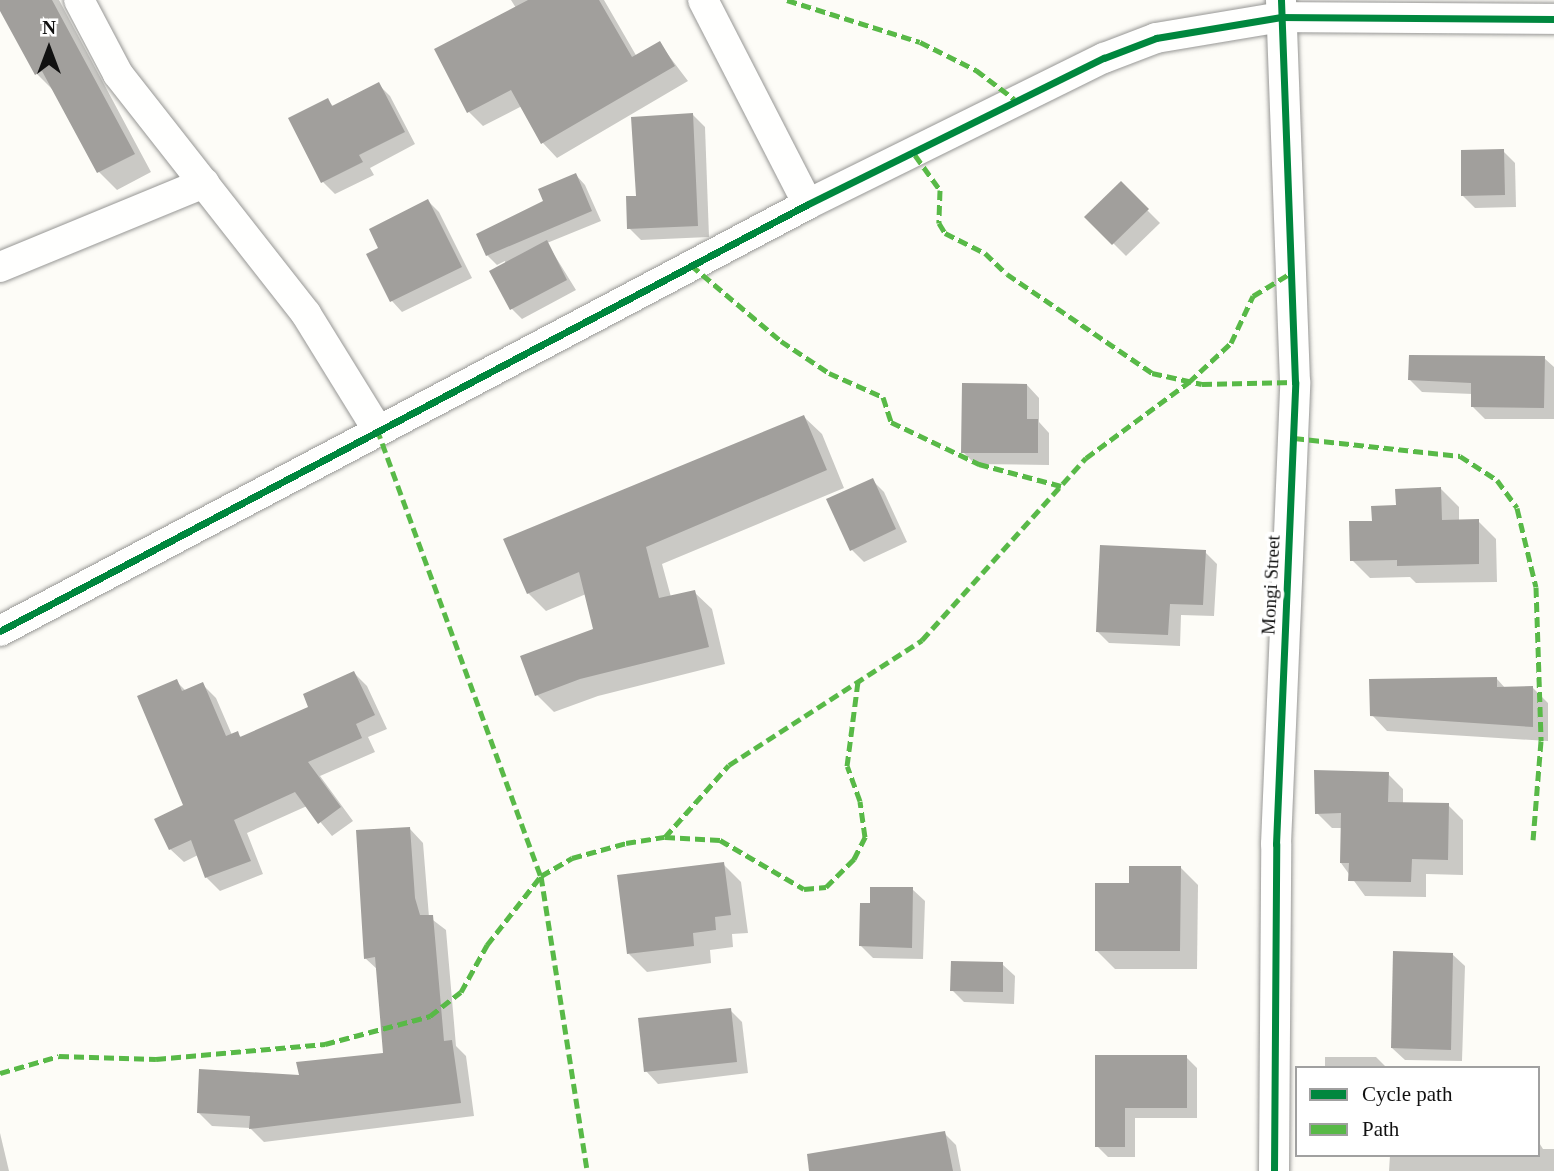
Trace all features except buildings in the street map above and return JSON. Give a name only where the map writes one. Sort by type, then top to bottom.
[{"type":"street","points":[[79,0],[118,74],[306,314],[377,429]]},
{"type":"street","points":[[704,0],[808,204]]},
{"type":"street","points":[[0,631],[377,429],[808,204],[1104,58],[1156,38],[1281,9],[1554,19]]},
{"type":"street","name":"Mongi Street","points":[[1274,1171],[1276,844],[1295,382],[1281,9]]},
{"type":"street","points":[[0,267],[204,183]]},
{"type":"marked path","points":[[787,0],[920,42],[976,70],[1014,99]]},
{"type":"marked path","points":[[915,155],[940,190],[939,223],[945,233],[985,253],[1007,274],[1152,373],[1202,384],[1295,382]]},
{"type":"marked path","points":[[691,265],[781,341],[829,373],[883,397],[891,422],[979,464],[1061,486]]},
{"type":"marked path","points":[[665,837],[729,765],[922,640],[1086,458],[1189,382],[1231,343],[1253,296],[1291,273]]},
{"type":"marked path","points":[[377,429],[541,876],[587,1171]]},
{"type":"marked path","points":[[1294,438],[1460,456],[1497,480],[1517,508],[1536,587],[1541,741],[1533,840]]},
{"type":"marked path","points":[[0,1073],[59,1056],[156,1059],[325,1044],[430,1016],[461,992],[487,945],[541,876],[572,858],[626,843],[665,837],[720,840],[804,889],[826,887],[854,859],[865,837],[860,801],[847,766],[858,681]]},
{"type":"cycle path","points":[[1274,1171],[1276,844],[1295,382],[1281,0]]},
{"type":"cycle path","points":[[0,631],[808,204],[1104,58],[1156,38],[1281,17],[1554,19]]}]
